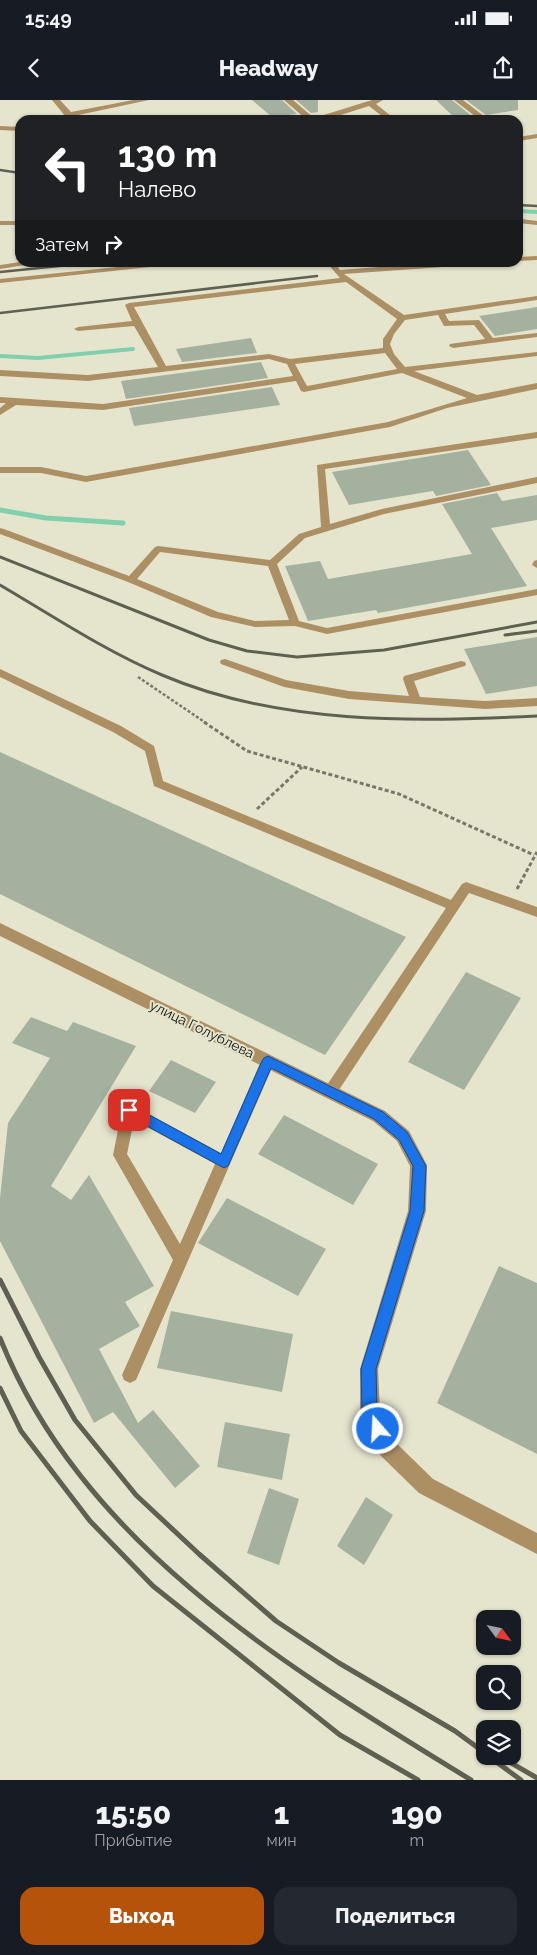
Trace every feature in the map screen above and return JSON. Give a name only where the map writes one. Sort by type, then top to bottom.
[{"type":"street","points":[[56,100],[69,115],[145,100]]},
{"type":"street","points":[[288,100],[306,115]]},
{"type":"street","points":[[337,115],[379,100]]},
{"type":"street","points":[[458,100],[478,115]]},
{"type":"street","points":[[371,104],[385,115]]},
{"type":"street","points":[[0,128],[15,130]]},
{"type":"street","points":[[523,138],[537,136]]},
{"type":"street","name":"улица Голублева","points":[[0,929],[379,1116],[403,1136],[419,1166],[417,1211],[368,1369],[370,1412],[386,1447],[426,1486],[537,1544]]},
{"type":"lane","points":[[523,221],[537,223]]},
{"type":"lane","points":[[0,223],[15,223]]},
{"type":"lane","points":[[523,259],[537,258]]},
{"type":"lane","points":[[0,267],[15,265]]},
{"type":"lane","points":[[0,281],[143,267]]},
{"type":"lane","points":[[334,267],[347,280],[402,318]]},
{"type":"lane","points":[[338,272],[412,267]]},
{"type":"lane","points":[[163,369],[136,322],[129,305],[347,280]]},
{"type":"lane","points":[[476,398],[403,370],[386,350],[386,340],[402,318],[439,311],[537,298]]},
{"type":"lane","points":[[439,311],[447,324],[476,322],[491,341]]},
{"type":"lane","points":[[78,329],[136,322]]},
{"type":"lane","points":[[453,346],[537,335]]},
{"type":"lane","points":[[0,373],[88,378],[269,356],[290,362],[386,350]]},
{"type":"lane","points":[[290,362],[304,389],[403,370],[537,354]]},
{"type":"lane","points":[[0,400],[103,407],[299,378]]},
{"type":"lane","points":[[0,470],[40,470],[86,479],[390,424],[444,406],[537,386]]},
{"type":"lane","points":[[0,412],[14,402]]},
{"type":"lane","points":[[326,529],[320,467],[537,435]]},
{"type":"lane","points":[[272,564],[302,536],[382,512],[537,480]]},
{"type":"lane","points":[[1,531],[131,580],[215,615],[255,624],[295,623],[326,631],[537,592]]},
{"type":"lane","points":[[131,580],[158,550],[272,564]]},
{"type":"lane","points":[[272,564],[295,623]]},
{"type":"lane","points":[[225,662],[294,684],[349,695],[485,705],[537,702]]},
{"type":"lane","points":[[416,700],[408,678],[461,664]]},
{"type":"lane","points":[[0,674],[116,729],[150,749],[158,783],[454,906]]},
{"type":"lane","points":[[330,1092],[466,888],[537,912]]},
{"type":"lane","points":[[130,1375],[268,1061]]},
{"type":"lane","points":[[182,1259],[120,1155],[129,1110],[224,1162]]},
{"type":"path","points":[[138,677],[247,751],[399,794],[534,855]]},
{"type":"path","points":[[246,819],[302,766]]},
{"type":"path","points":[[510,903],[537,852]]},
{"type":"building","points":[[252,100],[282,100],[297,114],[289,115],[270,115]]},
{"type":"building","points":[[296,100],[318,100],[318,112],[311,113]]},
{"type":"building","points":[[436,100],[452,100],[471,115],[452,115]]},
{"type":"building","points":[[466,100],[518,100],[518,110],[486,115]]},
{"type":"building","points":[[537,307],[537,329],[495,336],[479,316]]},
{"type":"building","points":[[251,338],[257,353],[182,362],[176,349]]},
{"type":"building","points":[[261,362],[268,378],[126,399],[121,381]]},
{"type":"building","points":[[272,387],[280,405],[134,426],[129,408]]},
{"type":"building","points":[[468,450],[491,485],[436,496],[433,491],[349,505],[332,472]]},
{"type":"building","points":[[497,493],[502,501],[537,495],[537,520],[491,528],[527,586],[378,613],[376,610],[308,621],[285,566],[320,561],[328,579],[472,554],[442,504]]},
{"type":"building","points":[[537,637],[537,686],[486,694],[464,649]]},
{"type":"building","points":[[0,752],[406,937],[325,1055],[0,894]]},
{"type":"building","points":[[466,972],[521,998],[464,1090],[408,1062]]},
{"type":"building","points":[[31,1017],[67,1031],[73,1022],[136,1046],[51,1186],[71,1200],[89,1175],[154,1286],[125,1302],[140,1326],[99,1349],[138,1423],[153,1410],[200,1466],[175,1488],[113,1412],[94,1423],[0,1241],[0,1198],[8,1123],[50,1058],[12,1043]]},
{"type":"building","points":[[171,1060],[216,1082],[195,1113],[149,1091]]},
{"type":"building","points":[[284,1115],[378,1164],[353,1205],[258,1154]]},
{"type":"building","points":[[227,1198],[326,1249],[298,1296],[198,1243]]},
{"type":"building","points":[[499,1266],[537,1283],[537,1454],[437,1403]]},
{"type":"building","points":[[171,1311],[293,1334],[282,1392],[157,1368]]},
{"type":"building","points":[[225,1422],[290,1434],[282,1480],[217,1467]]},
{"type":"building","points":[[269,1488],[299,1499],[279,1565],[247,1553]]},
{"type":"building","points":[[366,1497],[393,1515],[364,1565],[337,1546]]},
{"type":"waterway","points":[[523,211],[537,212]]},
{"type":"waterway","points":[[0,356],[38,358],[133,349]]},
{"type":"waterway","points":[[0,510],[46,518],[123,523]]},
{"type":"railway","points":[[0,170],[15,172]]},
{"type":"railway","points":[[523,205],[537,206]]},
{"type":"railway","points":[[0,272],[50,267]]},
{"type":"railway","points":[[0,313],[317,276]]},
{"type":"railway","points":[[0,557],[209,640],[247,651],[297,657],[384,650],[537,622]]},
{"type":"railway","points":[[0,585],[80,633],[141,666],[207,691],[253,703],[299,712],[395,719],[537,716]]},
{"type":"railway","points":[[505,635],[537,631]]},
{"type":"railway","points":[[0,1280],[39,1357],[75,1420],[136,1495],[199,1554],[276,1621],[339,1663],[455,1731],[476,1746]]},
{"type":"railway","points":[[0,1338],[37,1412],[83,1479],[138,1540],[198,1595],[264,1646],[332,1693],[471,1780]]},
{"type":"railway","points":[[0,1388],[21,1431],[90,1521],[153,1586],[340,1735],[418,1780]]},
{"type":"railway","points":[[500,1765],[521,1780]]},
{"type":"railway","points":[[515,1765],[537,1778]]},
{"type":"route","points":[[129,1110],[224,1162],[268,1061],[379,1116],[403,1136],[419,1166],[417,1211],[368,1369],[370,1412],[378,1429]]}]
